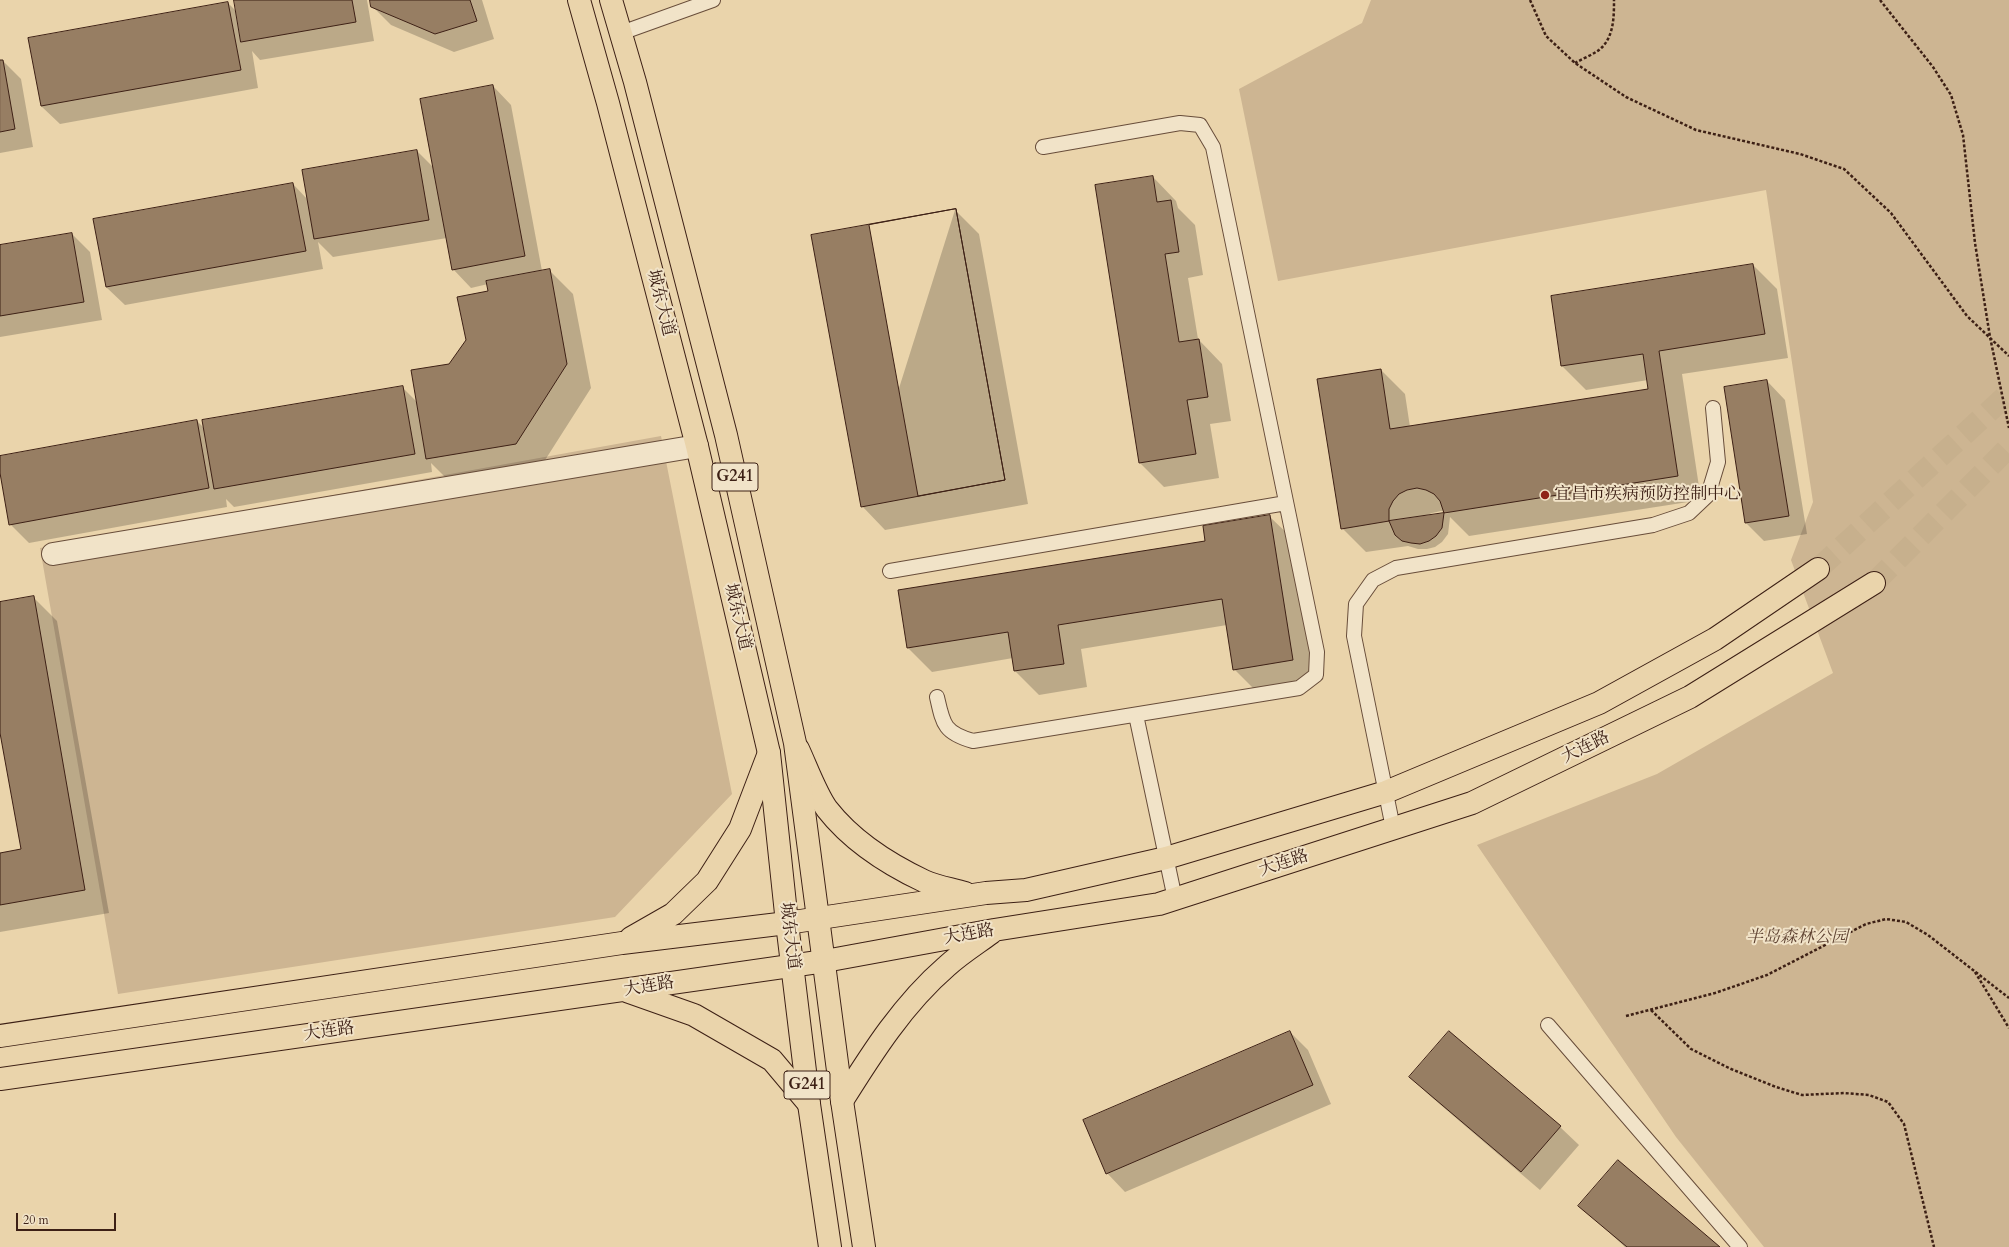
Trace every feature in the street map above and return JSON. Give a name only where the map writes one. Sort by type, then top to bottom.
[{"type":"main road","name":"城东大道","points":[[579,0],[608,103],[697,446],[769,753],[787,923],[809,1104],[830,1247]]},
{"type":"main road","name":"城东大道","points":[[611,0],[621,32],[726,435],[795,743],[825,961],[842,1101],[864,1247]]},
{"type":"main road","name":"大连路","points":[[0,1036],[622,943],[819,919],[972,895],[1026,890],[1166,858],[1386,792],[1599,703],[1715,639],[1818,569]]},
{"type":"main road","name":"大连路","points":[[0,1079],[825,961],[994,930],[1160,904],[1472,803],[1690,697],[1874,583]]},
{"type":"main road","points":[[795,743],[826,808],[844,828],[863,845],[925,882],[972,895]]},
{"type":"main road","points":[[622,943],[673,914],[707,881],[740,829],[769,753]]},
{"type":"main road","points":[[842,1101],[879,1043],[917,996],[946,966],[994,930]]},
{"type":"main road","points":[[626,990],[694,1014],[772,1060],[809,1104]]},
{"type":"street","points":[[53,554],[697,446]]},
{"type":"lane","points":[[621,32],[713,0]]},
{"type":"lane","points":[[937,697],[942,721],[956,736],[973,741],[1298,688],[1316,676],[1318,652],[1212,147],[1200,125],[1180,123],[1044,147]]},
{"type":"lane","points":[[1393,828],[1354,636],[1356,604],[1373,580],[1396,568],[1653,525],[1689,513],[1708,495],[1718,462],[1713,408]]},
{"type":"lane","points":[[890,571],[1286,503]]},
{"type":"lane","points":[[1136,715],[1175,899]]},
{"type":"lane","points":[[1548,1025],[1740,1247]]},
{"type":"path","points":[[1530,0],[1546,36],[1575,63],[1626,97],[1696,130],[1800,154],[1844,169],[1890,213],[1967,316],[2009,356]]},
{"type":"path","points":[[1575,63],[1600,49],[1610,34],[1614,19],[1614,0]]},
{"type":"path","points":[[1880,0],[1933,67],[1951,95],[1963,135],[1976,243],[1990,338],[2005,403],[2009,428]]},
{"type":"path","points":[[1626,1016],[1715,993],[1766,975],[1866,924],[1886,919],[1906,922],[1917,928],[2009,998]]},
{"type":"path","points":[[1974,970],[2009,1028]]},
{"type":"path","points":[[1651,1010],[1691,1049],[1731,1069],[1776,1087],[1802,1094],[1844,1093],[1869,1095],[1888,1102],[1904,1124],[1934,1247]]},
{"type":"green space","name":"半岛森林公园","points":[[1371,0],[2009,0],[2009,1247],[1764,1247],[1676,1137],[1477,845],[1657,774],[1833,673],[1791,560],[1813,502],[1766,190],[1278,281],[1239,89],[1362,23]]},
{"type":"green space","points":[[661,436],[732,794],[615,917],[118,994],[40,548]]},
{"type":"building","points":[[234,0],[352,0],[356,22],[241,42]]},
{"type":"building","points":[[370,0],[470,0],[477,21],[435,34],[371,7]]},
{"type":"building","points":[[228,2],[241,70],[41,106],[28,38]]},
{"type":"building","points":[[0,60],[3,60],[15,129],[0,132]]},
{"type":"building","points":[[493,85],[525,256],[452,270],[420,99]]},
{"type":"building","points":[[417,150],[429,220],[314,239],[302,170]]},
{"type":"building","points":[[1153,176],[1157,202],[1171,200],[1179,252],[1165,254],[1179,342],[1199,339],[1208,397],[1187,400],[1196,454],[1139,463],[1095,185]]},
{"type":"building","points":[[293,183],[306,251],[106,287],[93,219]]},
{"type":"building","points":[[956,209],[1005,480],[861,507],[811,235]]},
{"type":"building","points":[[956,209],[1005,480],[918,496],[869,225]]},
{"type":"building","points":[[72,233],[84,302],[0,316],[0,245]]},
{"type":"building","points":[[1753,264],[1765,334],[1659,351],[1678,476],[1444,513],[1440,501],[1434,494],[1417,488],[1407,490],[1399,494],[1393,501],[1389,509],[1389,521],[1341,529],[1317,379],[1381,369],[1390,429],[1648,389],[1643,354],[1561,366],[1551,296]]},
{"type":"building","points":[[550,269],[567,364],[516,444],[426,459],[411,370],[449,364],[466,340],[457,297],[488,291],[486,281]]},
{"type":"building","points":[[1767,380],[1789,516],[1745,523],[1724,387]]},
{"type":"building","points":[[403,386],[415,454],[214,489],[202,420]]},
{"type":"building","points":[[197,420],[209,488],[9,525],[0,473],[0,456]]},
{"type":"building","points":[[1444,513],[1442,528],[1436,536],[1429,541],[1420,544],[1402,541],[1395,535],[1389,521]]},
{"type":"building","points":[[1270,515],[1293,660],[1233,670],[1222,599],[1058,625],[1064,664],[1014,671],[1008,632],[907,648],[898,590],[1205,541],[1203,526]]},
{"type":"building","points":[[34,596],[85,890],[0,905],[0,853],[21,849],[0,733],[0,602]]},
{"type":"building","points":[[1290,1031],[1313,1085],[1106,1174],[1083,1120]]},
{"type":"building","points":[[1449,1031],[1561,1126],[1521,1172],[1409,1077]]},
{"type":"building","points":[[1618,1160],[1720,1247],[1627,1247],[1578,1206]]},
{"type":"tunnel","points":[[1818,569],[2009,393]]},
{"type":"tunnel","points":[[1874,583],[2009,447]]},
{"type":"place","name":"宜昌市疾病预防控制中心","points":[[1545,495]]}]
